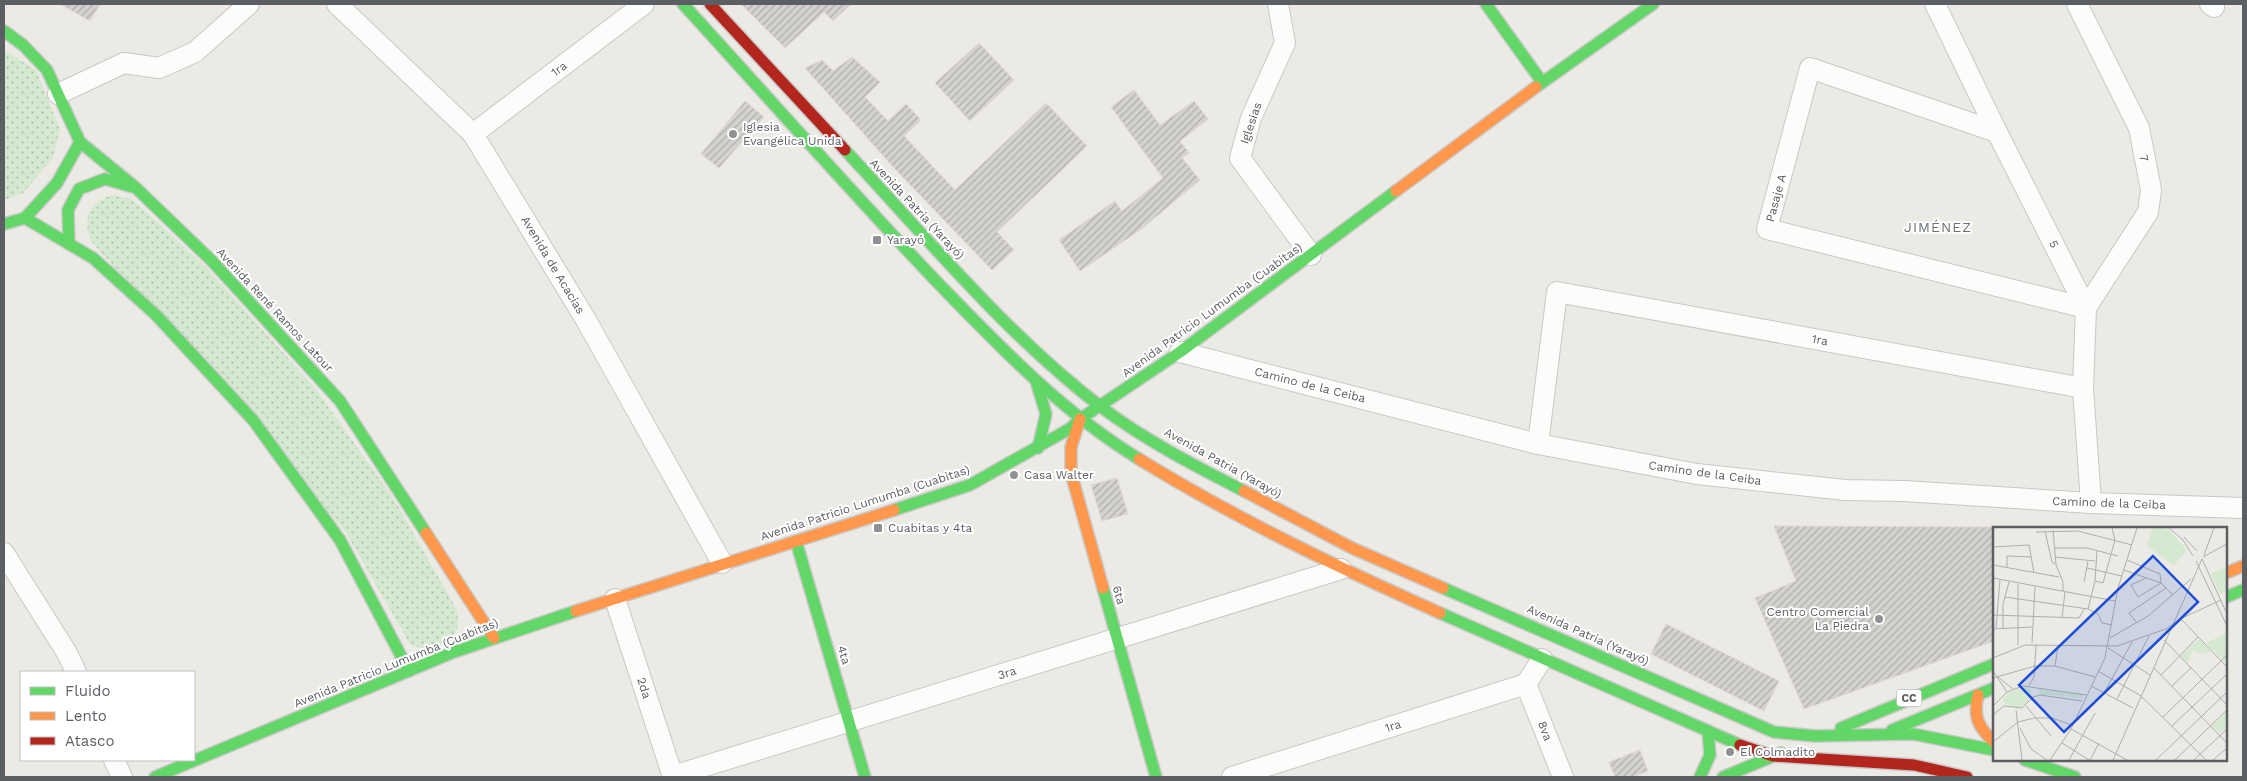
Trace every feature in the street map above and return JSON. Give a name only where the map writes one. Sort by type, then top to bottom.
[{"type":"main road","points":[[683,4],[893,236],[996,343],[1080,419],[1112,443],[1170,478],[1342,569],[1708,732],[1773,756],[1914,765],[1960,776]]},
{"type":"main road","name":"Avenida Patria (Yarayó)","points":[[710,4],[1010,329],[1100,406],[1179,458],[1352,548],[1774,732],[1792,736],[1887,732]]},
{"type":"main road","points":[[1486,4],[1542,82]]},
{"type":"main road","name":"Avenida Patricio Lumumba (Cuabitas)","points":[[195,760],[409,671],[494,638],[615,600],[722,563],[970,485],[1071,428],[1080,419],[1180,352],[1542,82],[1653,4]]},
{"type":"main road","name":"Avenida René Ramos Latour","points":[[4,32],[23,45],[47,70],[80,142],[135,187],[212,261],[340,401],[494,638]]},
{"type":"main road","points":[[4,224],[26,218],[48,196],[68,170],[80,142]]},
{"type":"main road","points":[[69,244],[68,210],[79,189],[105,179],[135,187]]},
{"type":"main road","points":[[26,218],[93,258],[156,314],[252,420],[340,540],[409,671]]},
{"type":"main road","points":[[1034,377],[1047,409],[1046,426],[1038,448]]},
{"type":"main road","name":"6ta","points":[[1080,419],[1071,447],[1071,472],[1156,777]]},
{"type":"main road","name":"4ta","points":[[796,541],[864,777]]},
{"type":"main road","points":[[2227,573],[2243,566]]},
{"type":"main road","points":[[2227,597],[2243,590]]},
{"type":"main road","name":"CC","points":[[1723,777],[1993,664]]},
{"type":"main road","name":"CC","points":[[1794,771],[1993,688]]},
{"type":"main road","points":[[1978,695],[1974,718],[1981,730],[1993,741]]},
{"type":"main road","points":[[1700,777],[1710,760],[1712,748],[1708,732]]},
{"type":"main road","points":[[1887,732],[1939,737],[1993,750]]},
{"type":"main road","name":"Avenida Patricio Lumumba (Cuabitas)","points":[[155,777],[193,761]]},
{"type":"main road","points":[[2027,761],[2074,777]]},
{"type":"street","points":[[58,94],[124,63],[159,68],[195,52],[250,4]]},
{"type":"street","name":"Avenida de Acacias","points":[[337,4],[473,134],[586,320],[722,563]]},
{"type":"street","name":"1ra","points":[[473,134],[644,4]]},
{"type":"street","name":"Iglesias","points":[[1278,4],[1285,43],[1251,118],[1240,158],[1311,256]]},
{"type":"street","name":"5","points":[[1935,4],[1996,132],[2086,308],[2083,388],[2092,503]]},
{"type":"street","name":"7","points":[[2077,4],[2139,128],[2151,190],[2148,212],[2086,308]]},
{"type":"street","name":"Pasaje A","points":[[1996,132],[1810,68],[1767,229],[2086,308]]},
{"type":"street","name":"1ra","points":[[1538,444],[1557,292],[2083,388]]},
{"type":"street","name":"Camino de la Ceiba","points":[[1180,352],[1538,444],[1697,474],[1815,487],[2092,503],[2243,508]]},
{"type":"street","points":[[4,553],[67,653],[76,671]]},
{"type":"street","name":"3ra","points":[[673,776],[1342,569]]},
{"type":"street","name":"2da","points":[[615,600],[673,776]]},
{"type":"street","points":[[1526,684],[1542,659]]},
{"type":"street","name":"1ra","points":[[1232,777],[1526,684]]},
{"type":"street","name":"8va","points":[[1526,684],[1563,777]]},
{"type":"street","points":[[114,761],[122,777]]},
{"type":"green space","points":[[4,50],[36,70],[60,129],[53,158],[22,194],[4,200]]},
{"type":"green space","points":[[112,195],[132,199],[205,266],[315,388],[394,499],[457,610],[457,630],[447,644],[439,648],[430,649],[410,644],[345,531],[91,241],[87,226],[90,212],[98,202]]},
{"type":"building","points":[[60,4],[100,4],[90,21]]},
{"type":"building","points":[[741,4],[851,4],[833,21],[824,12],[785,48]]},
{"type":"building","points":[[979,43],[1014,80],[970,121],[935,83]]},
{"type":"building","points":[[852,57],[880,82],[865,97],[888,121],[906,104],[921,120],[904,136],[955,190],[1046,103],[1087,146],[997,232],[1014,250],[992,270],[895,169],[805,68],[822,60],[833,71]]},
{"type":"building","points":[[1134,90],[1160,125],[1194,101],[1208,119],[1180,141],[1189,153],[1182,158],[1200,180],[1140,230],[1080,271],[1059,240],[1115,201],[1122,211],[1163,178],[1111,107]]},
{"type":"building","name":"Iglesia Evangélica Unida","points":[[745,101],[764,117],[719,168],[701,154]]},
{"type":"building","points":[[1117,478],[1128,514],[1102,521],[1091,485]]},
{"type":"building","name":"Centro Comercial La Piedra","points":[[1774,526],[1994,527],[1993,641],[1804,709],[1755,598],[1796,581]]},
{"type":"building","points":[[1666,624],[1779,681],[1764,711],[1651,654]]},
{"type":"building","points":[[1640,750],[1648,771],[1633,777],[1615,777],[1609,762]]},
{"type":"traffic: fast","points":[[683,4],[873,214],[985,331],[1058,400],[1111,441],[1139,459]]},
{"type":"traffic: fast","points":[[1486,4],[1542,82]]},
{"type":"traffic: fast","points":[[1536,87],[1653,4]]},
{"type":"traffic: fast","points":[[4,31],[23,45],[47,70],[80,142],[135,187],[212,261],[340,401],[426,533]]},
{"type":"traffic: fast","points":[[25,218],[57,183],[80,142]]},
{"type":"traffic: fast","points":[[845,150],[999,316],[1066,378],[1101,407],[1135,431],[1244,491]]},
{"type":"traffic: fast","points":[[69,244],[68,210],[79,189],[105,179],[133,187]]},
{"type":"traffic: fast","points":[[894,510],[970,485],[1071,428],[1080,419],[1180,352],[1396,191]]},
{"type":"traffic: fast","points":[[4,224],[25,218],[93,258],[156,315],[253,420],[340,540],[409,671]]},
{"type":"traffic: fast","points":[[1036,381],[1046,414],[1038,448]]},
{"type":"traffic: fast","points":[[796,541],[865,777]]},
{"type":"traffic: fast","points":[[1103,588],[1156,777]]},
{"type":"traffic: fast","points":[[1443,588],[1774,732],[1815,736],[1913,734],[1993,750]]},
{"type":"traffic: fast","points":[[2227,597],[2243,590]]},
{"type":"traffic: fast","points":[[195,760],[454,652],[576,611]]},
{"type":"traffic: fast","points":[[1440,613],[1740,745]]},
{"type":"traffic: fast","points":[[1841,728],[1993,664]]},
{"type":"traffic: fast","points":[[1892,730],[1993,688]]},
{"type":"traffic: fast","points":[[1700,777],[1710,755],[1708,731]]},
{"type":"traffic: fast","points":[[1723,777],[1781,753]]},
{"type":"traffic: fast","points":[[155,777],[193,761]]},
{"type":"traffic: fast","points":[[2028,761],[2075,777]]},
{"type":"traffic: slow","points":[[1396,191],[1536,87]]},
{"type":"traffic: slow","points":[[1080,419],[1071,447],[1071,473],[1103,588]]},
{"type":"traffic: slow","points":[[1139,459],[1249,522],[1363,578],[1440,613]]},
{"type":"traffic: slow","points":[[1244,491],[1352,548],[1443,588]]},
{"type":"traffic: slow","points":[[576,611],[894,510]]},
{"type":"traffic: slow","points":[[426,533],[494,638]]},
{"type":"traffic: slow","points":[[2227,573],[2243,566]]},
{"type":"traffic: slow","points":[[1978,695],[1976,710],[1978,721],[1993,741]]},
{"type":"traffic: jam","points":[[710,4],[845,150]]},
{"type":"traffic: jam","points":[[1740,745],[1773,756],[1914,765],[1967,777]]},
{"type":"place","name":"Iglesia Evangélica Unida","points":[[733,134]]},
{"type":"place","name":"Yarayó","points":[[877,240]]},
{"type":"place","name":"Casa Walter","points":[[1014,475]]},
{"type":"place","name":"Cuabitas y 4ta","points":[[878,528]]},
{"type":"place","name":"Centro Comercial La Piedra","points":[[1879,619]]},
{"type":"place","name":"El Colmadito","points":[[1730,752]]},
{"type":"district","name":"JIMÉNEZ","points":[[1938,227]]}]
